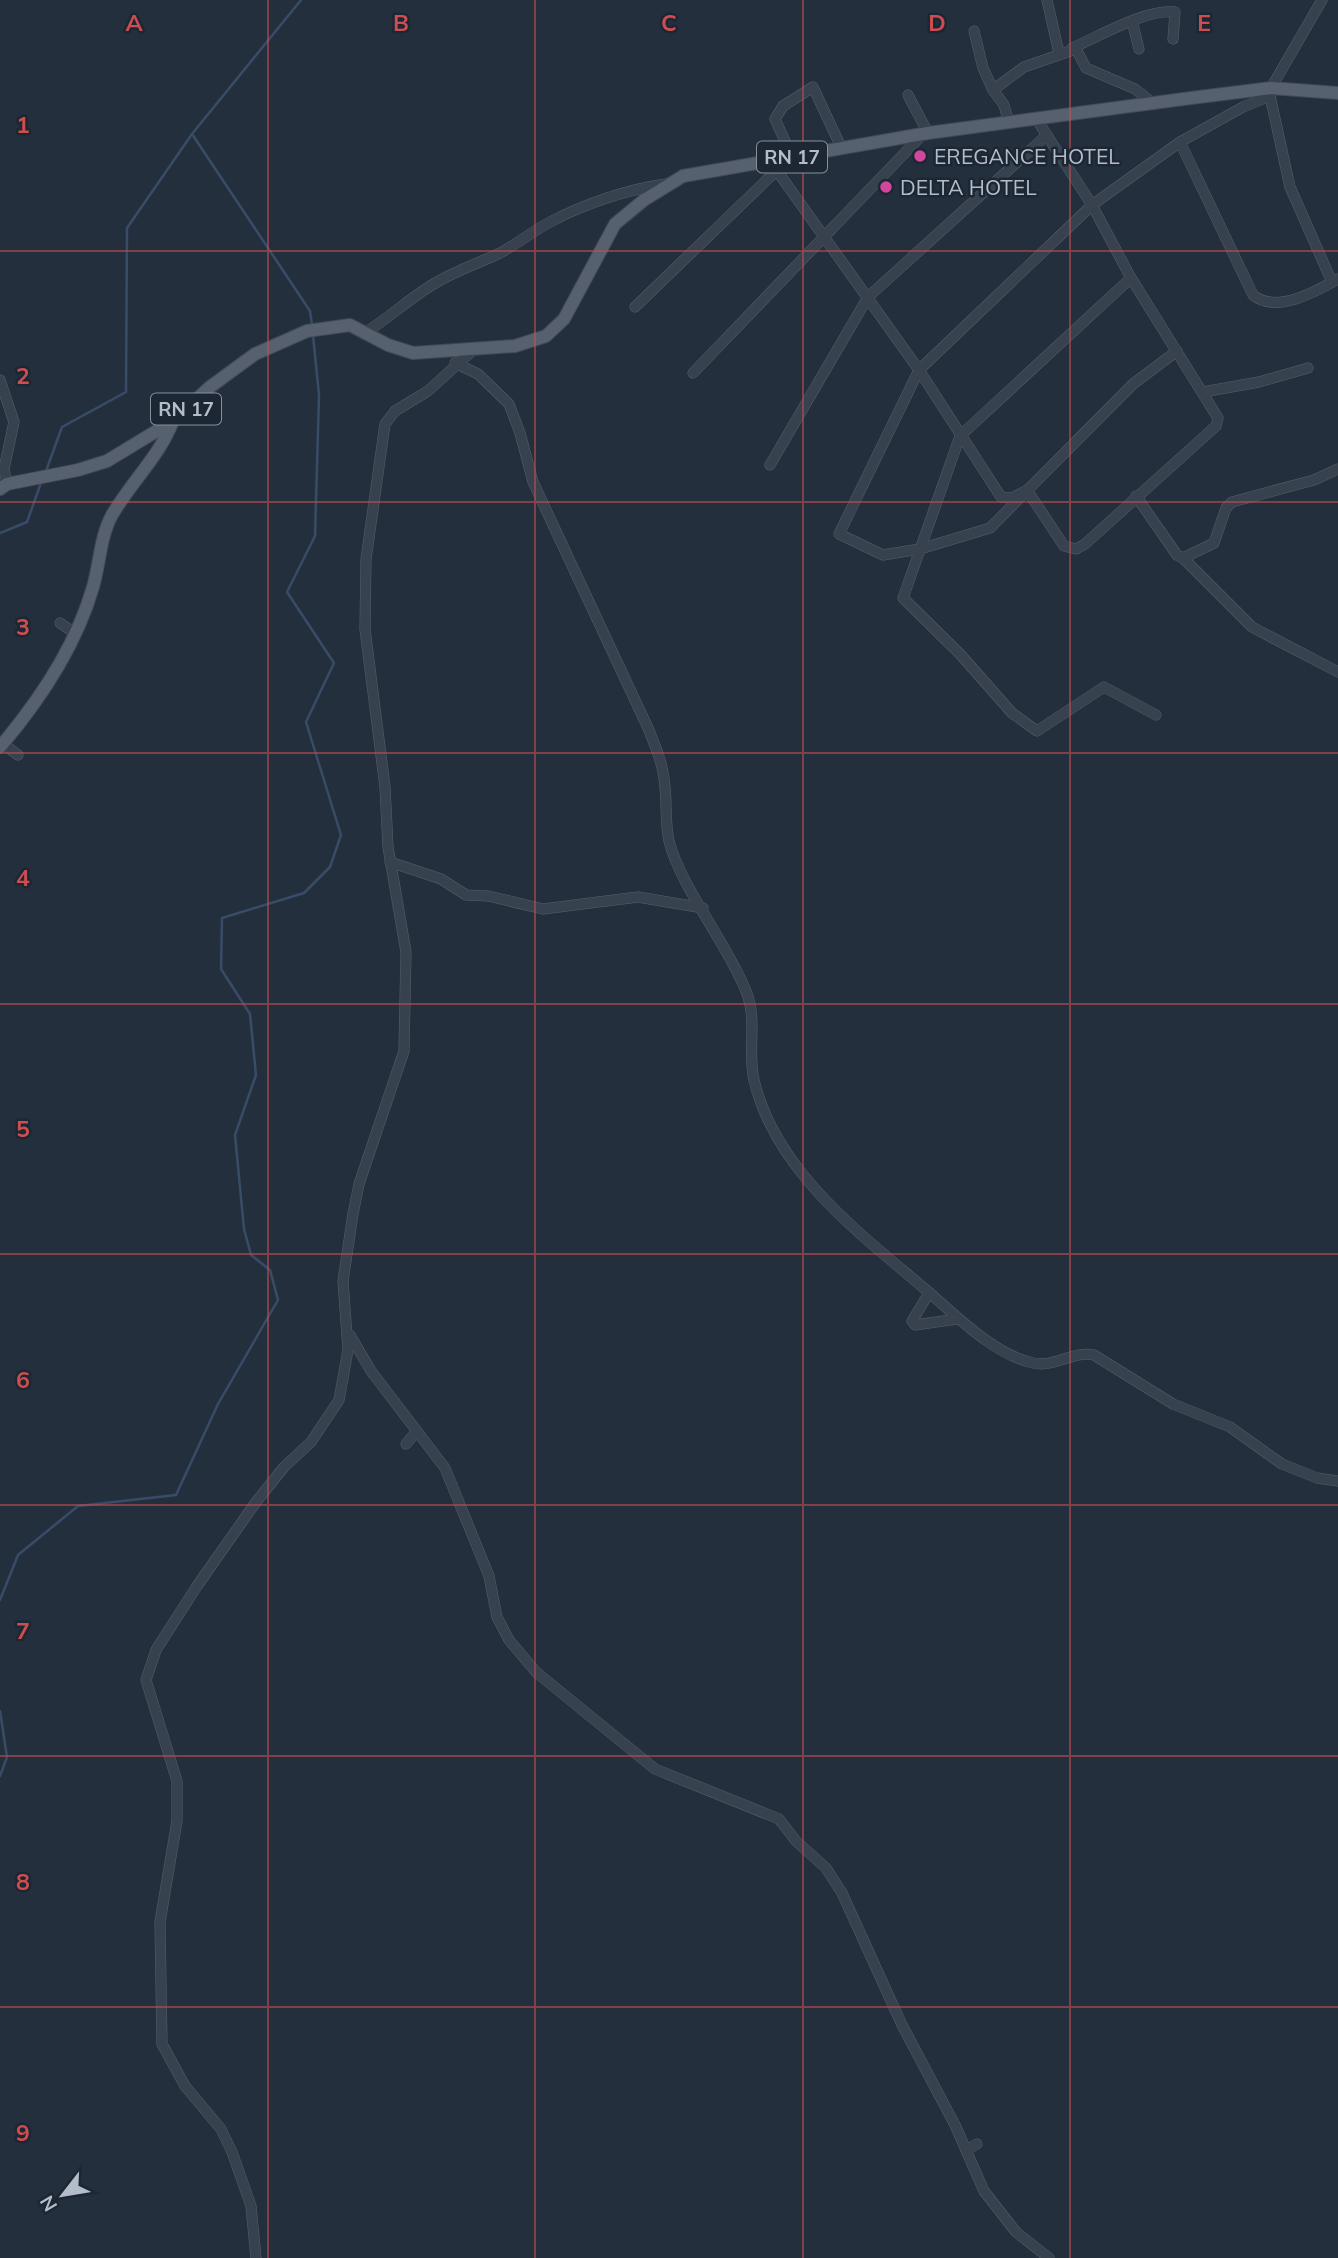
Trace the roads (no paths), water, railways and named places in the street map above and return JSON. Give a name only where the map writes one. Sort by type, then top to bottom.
[{"type":"main road","name":"RN 17","points":[[3,486],[107,461],[173,421],[210,387],[255,354],[307,331],[350,325],[363,334],[413,354],[515,346],[545,336],[564,319],[615,224],[666,184],[683,176],[774,165],[793,157],[926,134],[1153,103],[1270,92],[1338,93]]},
{"type":"main road","points":[[1,745],[61,664],[76,634],[93,587],[101,545],[112,514],[146,470],[173,421]]},
{"type":"street","points":[[1046,0],[1062,52]]},
{"type":"street","points":[[1177,351],[1133,384],[990,528],[920,549],[883,555],[839,534],[919,370],[1092,205],[1180,142],[1270,92],[1322,0]]},
{"type":"street","points":[[993,90],[1024,67],[1132,21],[1175,12],[1173,39]]},
{"type":"street","points":[[1132,21],[1139,50]]},
{"type":"street","points":[[974,31],[983,68],[993,90],[1004,104],[1009,123]]},
{"type":"street","points":[[1062,52],[1076,49],[1086,68],[1135,89],[1153,103]]},
{"type":"street","points":[[793,157],[775,119],[783,106],[813,87],[842,149]]},
{"type":"street","points":[[1180,142],[1252,295],[1261,302],[1282,304],[1335,280],[1290,187],[1270,92]]},
{"type":"street","points":[[693,373],[926,134],[908,95]]},
{"type":"street","points":[[1027,490],[1064,546],[1076,549],[1085,544],[1216,426],[1216,412],[1131,278],[1092,205],[1037,120]]},
{"type":"street","points":[[770,465],[868,297],[1047,135]]},
{"type":"street","points":[[635,307],[774,165],[919,370],[1001,498],[1012,498],[1027,490]]},
{"type":"street","points":[[363,334],[394,315],[408,300],[433,284],[457,270],[499,253],[548,223],[642,187],[666,184]]},
{"type":"street","points":[[1131,278],[960,436],[903,598],[1020,719],[1037,731],[1104,687],[1156,715]]},
{"type":"street","points":[[256,2258],[251,2206],[232,2152],[220,2129],[185,2086],[162,2044],[160,1922],[177,1821],[177,1781],[146,1680],[156,1650],[249,1511],[332,1414],[343,1385],[349,1335],[343,1281],[359,1184],[405,1044],[406,952],[390,862],[363,595],[376,471],[382,432],[389,416],[428,391],[473,349]]},
{"type":"street","points":[[455,363],[478,374],[509,404],[533,482],[662,760],[669,842],[749,1000],[753,1024],[751,1064],[754,1079],[776,1134],[805,1179],[957,1319],[990,1342],[1032,1363],[1054,1363],[1086,1353],[1094,1355],[1173,1404],[1230,1427],[1282,1464],[1317,1478],[1338,1481]]},
{"type":"street","points":[[1203,392],[1259,382],[1308,368]]},
{"type":"street","points":[[0,380],[14,422],[3,486]]},
{"type":"street","points":[[1183,558],[1214,543],[1226,508],[1232,502],[1314,480],[1338,469]]},
{"type":"street","points":[[1136,496],[1177,555],[1252,628],[1338,672]]},
{"type":"street","points":[[60,623],[76,634]]},
{"type":"street","points":[[1,745],[18,755]]},
{"type":"street","points":[[390,862],[441,880],[467,895],[488,896],[543,909],[638,897],[703,908]]},
{"type":"street","points":[[929,1293],[912,1321],[915,1325],[957,1319]]},
{"type":"street","points":[[349,1335],[415,1432],[445,1468],[489,1576],[497,1617],[509,1640],[536,1672],[655,1769],[779,1819],[796,1841],[827,1868],[842,1893],[902,2025],[993,2206],[1028,2244],[1048,2258]]},
{"type":"street","points":[[406,1444],[415,1432]]},
{"type":"street","points":[[966,2150],[977,2144]]},
{"type":"waterway","points":[[301,0],[192,134],[310,311],[312,325]]},
{"type":"waterway","points":[[46,471],[62,427],[126,392],[127,228],[192,134]]},
{"type":"waterway","points":[[0,1600],[18,1555],[78,1506],[176,1495],[218,1404],[278,1300],[270,1270],[251,1255],[244,1229],[235,1135],[256,1075],[250,1014],[221,969],[222,918],[304,893],[330,867],[341,835],[306,722],[334,663],[287,592],[315,536],[319,395],[313,335]]},
{"type":"waterway","points":[[0,533],[27,522],[42,480]]},
{"type":"waterway","points":[[0,1711],[7,1757],[0,1776]]},
{"type":"place","name":"EREGANCE HOTEL","points":[[920,156]]},
{"type":"place","name":"DELTA HOTEL","points":[[886,187]]}]
